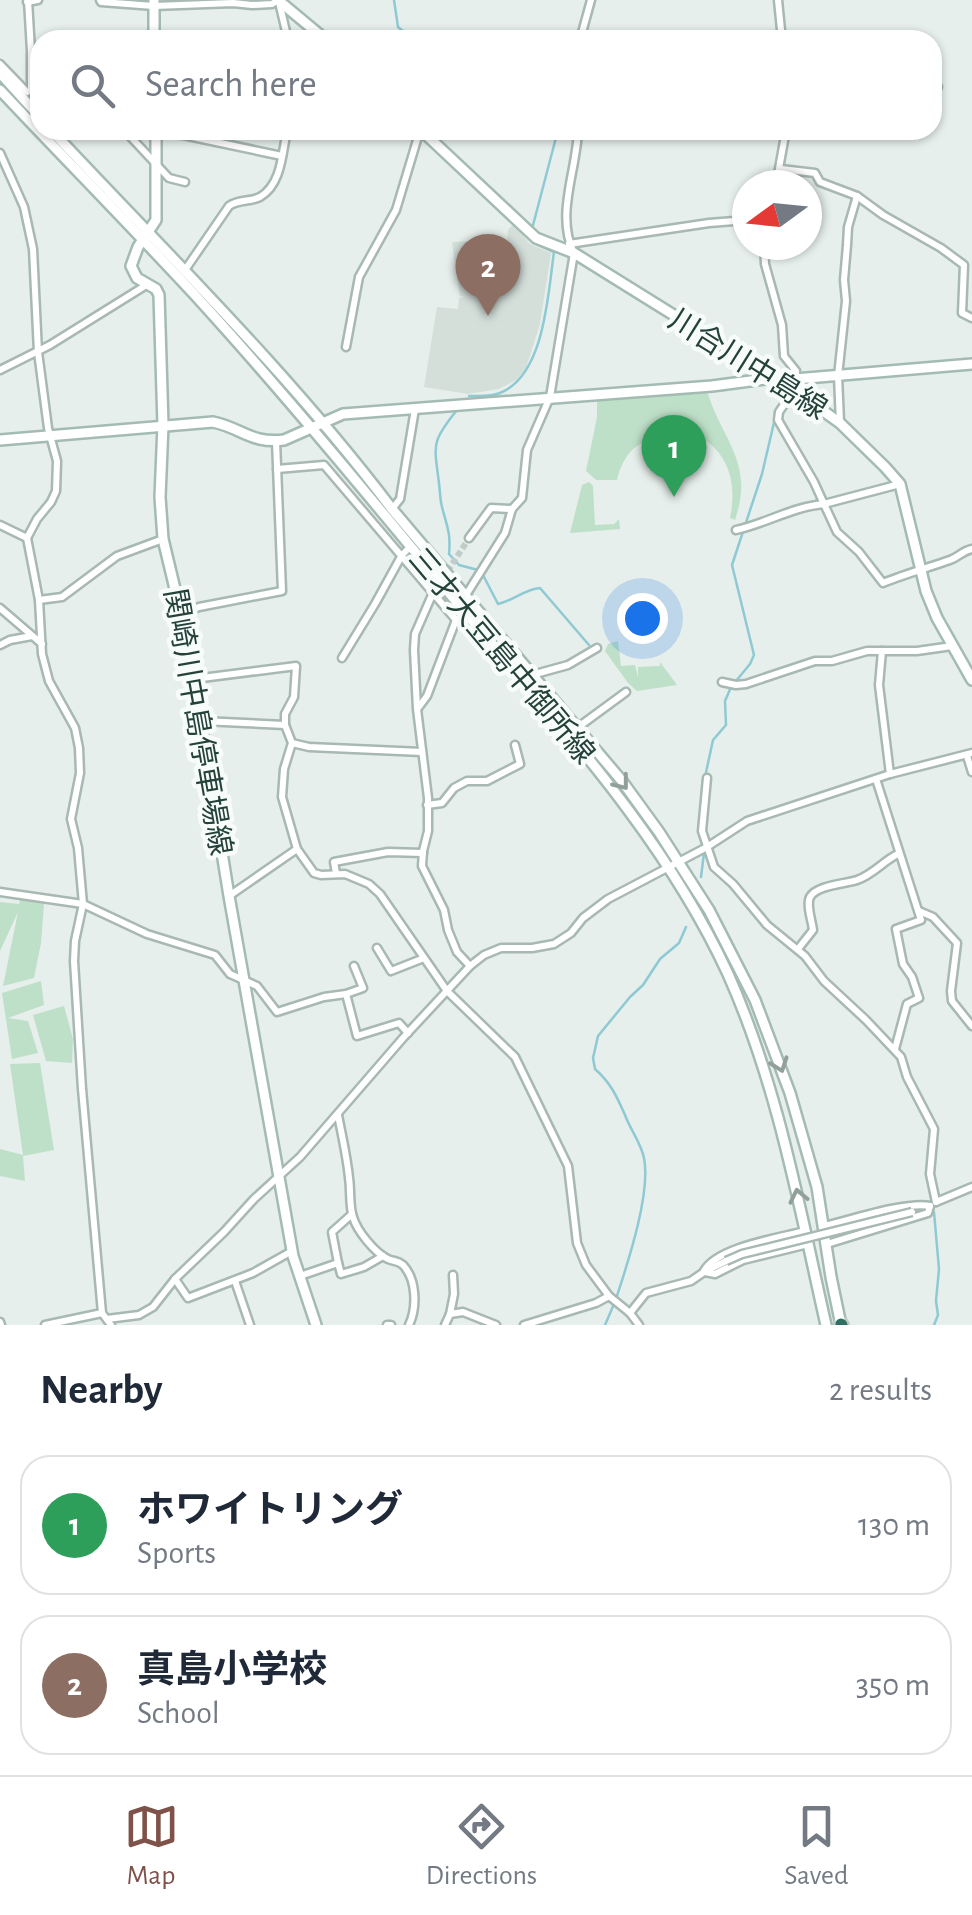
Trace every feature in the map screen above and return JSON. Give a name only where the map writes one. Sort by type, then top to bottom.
[{"type":"main road","points":[[278,0],[314,30]]},
{"type":"main road","points":[[154,3],[154,30]]},
{"type":"main road","points":[[0,73],[30,93]]},
{"type":"main road","name":"三才大豆島中御所線","points":[[0,90],[30,120]]},
{"type":"main road","name":"三才大豆島中御所線","points":[[50,140],[146,236],[186,270],[316,424],[406,551],[466,614],[577,744],[709,910],[765,1024],[790,1093],[806,1145],[842,1325]]},
{"type":"main road","name":"三才大豆島中御所線","points":[[60,140],[316,424],[361,468],[622,781],[673,865],[747,1020],[780,1124],[826,1325]]},
{"type":"main road","name":"関崎川中島停車場線","points":[[156,140],[156,220],[131,266],[136,278],[156,289],[159,295],[163,539],[202,721],[292,1251],[316,1325]]},
{"type":"main road","name":"川合川中島線","points":[[432,140],[536,238],[572,248],[773,378],[795,384],[900,484]]},
{"type":"main road","points":[[795,384],[838,376],[972,364]]},
{"type":"main road","points":[[0,440],[214,422],[247,436],[276,441],[343,414],[773,378]]},
{"type":"main road","points":[[900,484],[931,604],[972,680]]},
{"type":"street","points":[[30,30],[28,1],[38,0]]},
{"type":"street","points":[[100,0],[208,6],[252,6],[278,0],[286,30]]},
{"type":"street","points":[[583,30],[591,0]]},
{"type":"street","points":[[778,0],[781,30]]},
{"type":"street","points":[[0,64],[30,93]]},
{"type":"street","points":[[134,140],[169,178],[184,182]]},
{"type":"street","points":[[207,140],[282,156]]},
{"type":"street","points":[[186,270],[229,206],[256,199],[270,189],[277,179],[285,140]]},
{"type":"street","points":[[346,347],[359,277],[396,210],[418,140]]},
{"type":"street","points":[[465,596],[505,534],[512,509],[522,498],[527,450],[550,398],[572,248],[566,221],[577,140]]},
{"type":"street","points":[[784,140],[780,169],[814,173],[820,182],[857,196],[964,265],[962,313],[972,318]]},
{"type":"street","points":[[0,153],[24,206],[33,249],[38,352],[57,461],[56,491],[27,538],[39,600],[42,654],[49,681],[75,728],[79,748],[80,773],[71,819],[83,904],[74,962],[82,1089],[107,1319]]},
{"type":"street","points":[[840,423],[838,376],[846,301],[844,280],[848,227],[857,196]]},
{"type":"street","points":[[572,248],[732,221]]},
{"type":"street","points":[[765,260],[782,324],[784,356],[796,371],[795,384],[778,420],[837,532],[860,552],[883,582],[956,559],[964,550],[972,549]]},
{"type":"street","points":[[0,370],[38,352],[148,284]]},
{"type":"street","points":[[392,509],[400,499],[415,408]]},
{"type":"street","points":[[182,614],[282,590],[276,441]]},
{"type":"street","points":[[277,470],[324,465],[406,551],[456,620]]},
{"type":"street","points":[[740,529],[771,521],[780,514],[900,484]]},
{"type":"street","points":[[469,538],[491,508],[512,509]]},
{"type":"street","points":[[0,525],[27,538]]},
{"type":"street","points":[[39,600],[62,597],[117,556],[163,539]]},
{"type":"street","points":[[342,658],[406,551]]},
{"type":"street","points":[[432,595],[415,634],[428,831],[422,866],[444,910],[457,952],[470,966]]},
{"type":"street","points":[[0,608],[43,644]]},
{"type":"street","points":[[417,709],[427,696],[456,620],[466,614]]},
{"type":"street","points":[[0,645],[34,636]]},
{"type":"street","points":[[729,684],[746,684],[814,661],[874,650],[917,651],[952,646]]},
{"type":"street","points":[[534,678],[598,648]]},
{"type":"street","points":[[882,652],[879,684],[890,774]]},
{"type":"street","points":[[194,679],[296,666],[294,698],[285,714],[292,743],[284,769],[282,797],[297,849],[308,868],[321,876],[345,874],[369,884],[380,894],[448,992],[515,1057],[568,1166],[577,1243],[586,1265],[609,1296],[639,1325]]},
{"type":"street","points":[[578,728],[626,692]]},
{"type":"street","points":[[202,721],[285,725]]},
{"type":"street","points":[[292,743],[422,752]]},
{"type":"street","points":[[427,805],[442,803],[454,788],[467,781],[487,781],[520,764],[515,745]]},
{"type":"street","points":[[45,1325],[140,1316],[153,1307],[175,1279],[338,1115],[408,1033],[484,955],[500,948],[554,944],[608,899],[747,821],[792,804],[970,755],[972,772]]},
{"type":"street","points":[[707,778],[702,831],[714,867],[896,1049],[934,1129],[930,1174],[933,1204],[928,1212],[827,1244]]},
{"type":"street","points":[[876,779],[921,920],[896,929],[903,964],[918,998],[908,1004],[896,1049]]},
{"type":"street","points":[[229,896],[297,849]]},
{"type":"street","points":[[336,873],[334,862],[388,852],[422,853]]},
{"type":"street","points":[[798,949],[813,930],[810,896],[874,873],[899,854]]},
{"type":"street","points":[[0,892],[83,904],[147,934],[215,954],[230,974],[256,986],[277,1012],[363,988],[354,966]]},
{"type":"street","points":[[918,911],[933,917],[957,943],[950,991],[952,1002],[972,1026]]},
{"type":"street","points":[[377,948],[391,972],[424,958]]},
{"type":"street","points":[[346,994],[357,1036],[399,1022],[408,1033]]},
{"type":"street","points":[[338,1115],[349,1173],[351,1214],[358,1228],[384,1256],[404,1266],[413,1284],[409,1325]]},
{"type":"street","points":[[630,1313],[646,1293],[691,1281],[742,1254],[912,1212],[972,1187]]},
{"type":"street","points":[[824,1226],[933,1204]]},
{"type":"street","points":[[351,1214],[332,1232],[341,1274],[364,1268],[384,1256]]},
{"type":"street","points":[[704,1272],[708,1263],[736,1250],[805,1231]]},
{"type":"street","points":[[704,1272],[715,1274],[743,1260],[808,1244]]},
{"type":"street","points":[[175,1279],[188,1298],[234,1281],[292,1251]]},
{"type":"street","points":[[298,1276],[338,1262]]},
{"type":"street","points":[[445,1325],[454,1294],[453,1275]]},
{"type":"street","points":[[234,1281],[250,1325]]},
{"type":"street","points":[[524,1325],[609,1296]]},
{"type":"street","points":[[450,1314],[462,1312],[496,1325]]},
{"type":"shaded area","points":[[513,224],[530,244],[551,253],[540,324],[526,368],[516,380],[499,389],[468,394],[424,387],[437,307],[458,309],[459,298],[465,297],[460,296],[452,242],[491,240],[507,244],[508,230]]},
{"type":"green space","points":[[707,391],[739,467],[740,500],[735,520],[730,518],[729,471],[717,451],[698,435],[658,438],[637,446],[622,465],[617,480],[596,480],[586,471],[597,399]]},
{"type":"green space","points":[[589,482],[593,486],[595,525],[614,524],[619,519],[620,529],[570,533],[582,485]]},
{"type":"green space","points":[[618,641],[621,666],[635,665],[638,677],[638,667],[660,666],[660,662],[677,685],[637,691],[605,651],[608,644]]},
{"type":"green space","points":[[22,894],[44,904],[34,978],[3,986],[18,912],[0,951],[0,902],[19,904]]},
{"type":"green space","points":[[41,981],[44,1005],[8,1018],[28,1021],[38,1053],[12,1059],[2,993]]},
{"type":"green space","points":[[64,1006],[73,1039],[72,1063],[46,1061],[33,1015]]},
{"type":"green space","points":[[40,1063],[54,1150],[23,1156],[25,1181],[0,1176],[0,1149],[23,1155],[10,1064]]},
{"type":"waterway","points":[[394,0],[402,30]]},
{"type":"waterway","points":[[532,229],[555,140]]},
{"type":"waterway","points":[[469,396],[497,394],[515,383],[535,351],[542,331],[554,252],[532,242]]},
{"type":"waterway","points":[[457,410],[436,444],[440,498],[449,535],[449,554],[459,565],[478,570]]},
{"type":"waterway","points":[[736,681],[754,655],[732,565],[762,474],[776,414]]},
{"type":"waterway","points":[[483,575],[498,604],[540,588],[589,645]]},
{"type":"waterway","points":[[705,777],[713,740],[726,725],[725,701],[731,687]]},
{"type":"waterway","points":[[700,824],[701,841]]},
{"type":"waterway","points":[[701,877],[704,853]]},
{"type":"waterway","points":[[723,879],[744,903]]},
{"type":"waterway","points":[[617,1296],[641,1208],[644,1158],[616,1096],[595,1069],[593,1058],[598,1036],[643,985],[660,959],[679,943],[686,927]]},
{"type":"waterway","points":[[797,953],[808,966]]},
{"type":"waterway","points":[[822,984],[871,1030]]},
{"type":"waterway","points":[[899,1061],[913,1095]]},
{"type":"waterway","points":[[927,1171],[929,1149]]},
{"type":"waterway","points":[[928,1179],[931,1197]]},
{"type":"waterway","points":[[934,1212],[939,1269],[938,1315],[934,1325]]},
{"type":"waterway","points":[[605,1325],[614,1304]]},
{"type":"tunnel","points":[[433,594],[469,538]]},
{"type":"place","name":"真島小学校","points":[[488,316]]},
{"type":"place","name":"ホワイトリング","points":[[674,497]]}]
